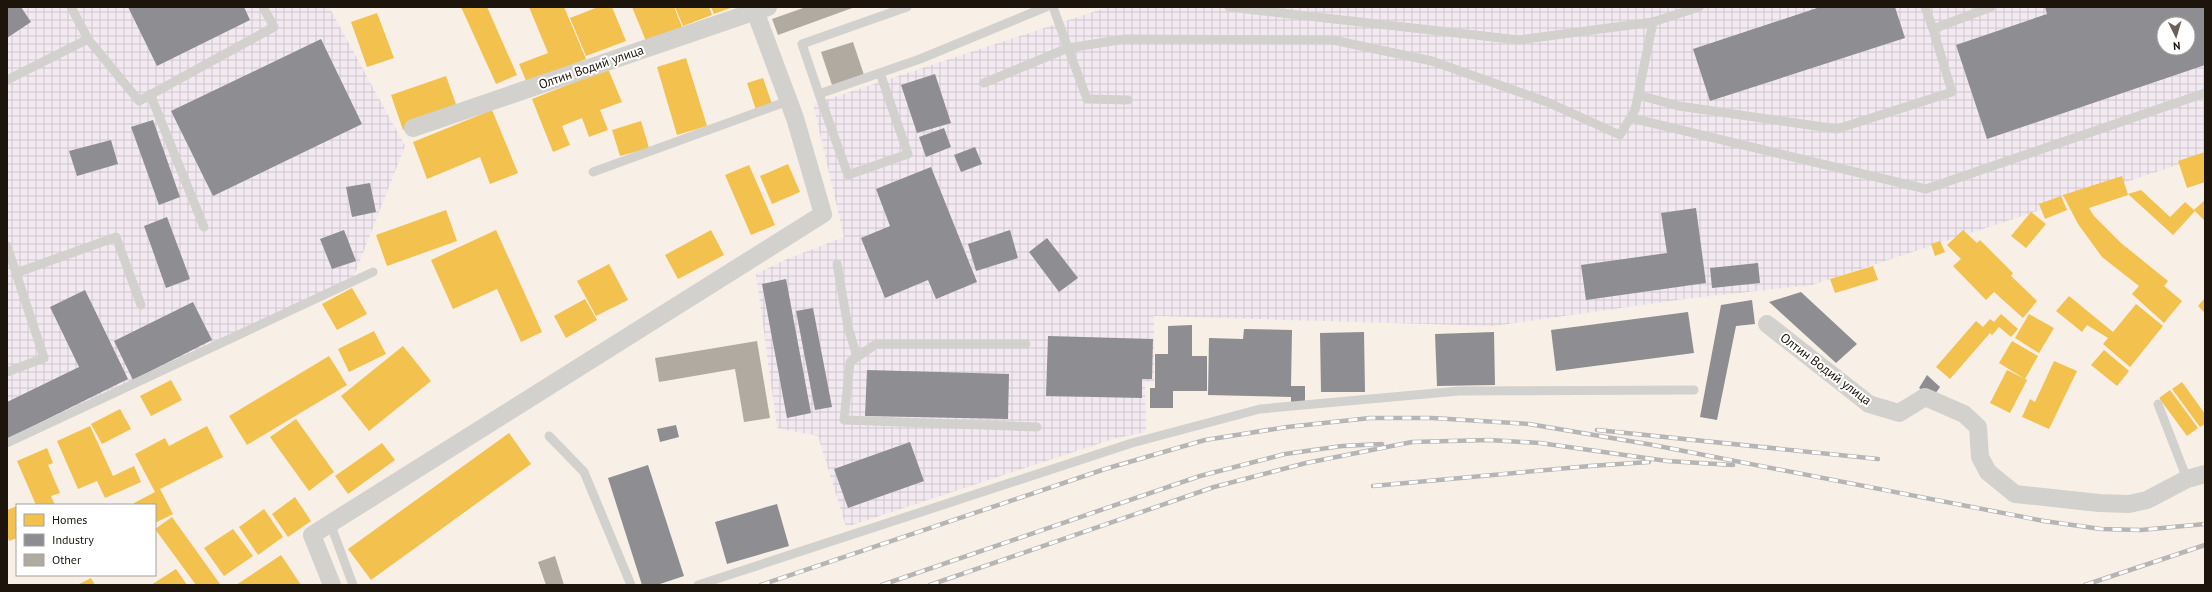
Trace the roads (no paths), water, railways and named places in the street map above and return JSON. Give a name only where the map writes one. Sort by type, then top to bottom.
[{"type":"street","points":[[332,585],[312,535],[823,214],[788,101],[762,9]]},
{"type":"street","name":"Олтин Водий улица","points":[[413,128],[762,9]]},
{"type":"street","name":"Олтин Водий улица","points":[[1767,324],[1869,404],[1899,413],[1925,397],[1964,414],[1978,427],[1980,457],[1988,472],[2015,494],[2099,503],[2129,504],[2148,500],[2187,480],[2205,474]]},
{"type":"lane","points":[[71,7],[88,39],[139,101],[274,28],[263,7]]},
{"type":"lane","points":[[880,73],[908,154],[848,175],[802,44],[907,7]]},
{"type":"lane","points":[[819,94],[920,59],[1046,7]]},
{"type":"lane","points":[[1052,7],[1087,99],[1128,100]]},
{"type":"lane","points":[[1229,7],[1519,40],[1653,22],[1700,7]]},
{"type":"lane","points":[[1638,95],[1679,106],[1837,129],[1952,92],[1925,7]]},
{"type":"lane","points":[[1933,29],[1991,7]]},
{"type":"lane","points":[[984,83],[1068,48],[1125,39],[1333,40],[1432,61],[1547,102],[1620,135],[1635,110],[1653,22]]},
{"type":"lane","points":[[7,80],[88,39]]},
{"type":"lane","points":[[1630,118],[1926,188],[2205,93]]},
{"type":"lane","points":[[150,94],[204,227]]},
{"type":"lane","points":[[592,172],[788,101]]},
{"type":"lane","points":[[16,273],[116,237],[140,305]]},
{"type":"lane","points":[[7,246],[44,358],[7,372]]},
{"type":"lane","points":[[837,264],[848,327],[857,357]]},
{"type":"lane","points":[[7,443],[373,272]]},
{"type":"lane","points":[[1026,344],[876,344],[850,362],[844,420],[1037,427]]},
{"type":"lane","points":[[698,585],[1132,443],[1260,409],[1459,391],[1694,390]]},
{"type":"lane","points":[[2158,404],[2187,480]]},
{"type":"lane","points":[[549,436],[584,472],[631,585]]},
{"type":"lane","points":[[330,523],[353,585]]},
{"type":"railway","points":[[761,585],[1105,469],[1205,440],[1287,427],[1370,418],[1432,418],[1529,424],[1653,445],[2044,521],[2101,529],[2141,530],[2205,524]]},
{"type":"railway","points":[[1597,430],[1878,459]]},
{"type":"railway","points":[[930,585],[1214,487],[1306,463],[1412,442],[1489,440],[1540,443],[1667,461],[1733,465]]},
{"type":"railway","points":[[882,585],[1200,476],[1285,454],[1342,446],[1382,444]]},
{"type":"railway","points":[[1373,486],[1649,462]]},
{"type":"railway","points":[[2085,585],[2205,545]]}]
